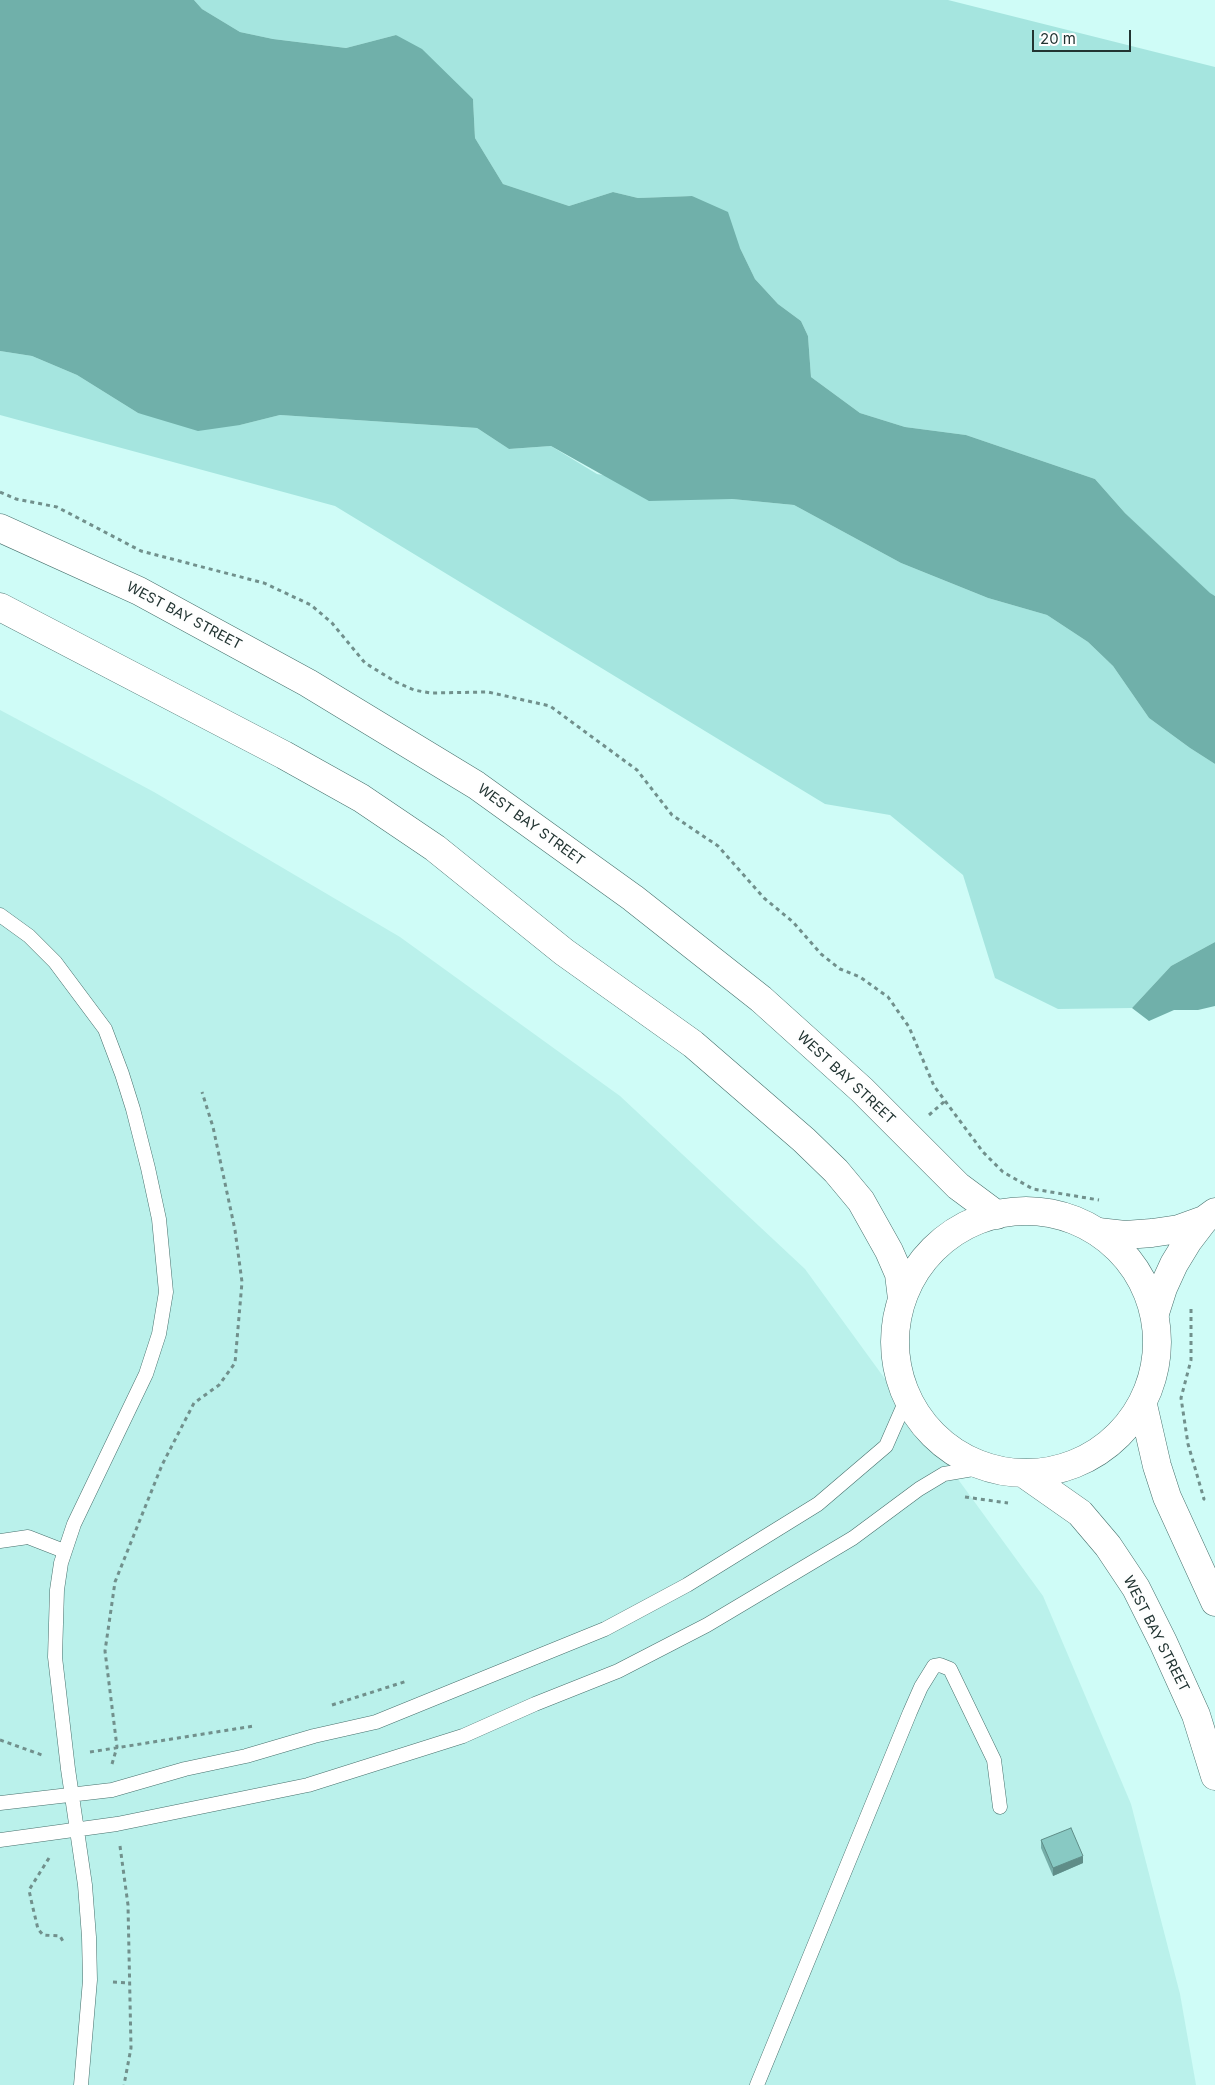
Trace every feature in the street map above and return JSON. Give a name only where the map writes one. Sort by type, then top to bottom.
[{"type":"main road","name":"WEST BAY STREET","points":[[0,528],[139,591],[308,683],[476,785],[634,898],[761,999],[862,1090],[958,1186],[997,1215]]},
{"type":"main road","points":[[0,607],[284,755],[362,798],[435,848],[564,952],[693,1044],[804,1140],[836,1171],[861,1200],[889,1250],[899,1274],[902,1299]]},
{"type":"main road","points":[[1039,1212],[1080,1222],[1098,1232],[1115,1246],[1137,1272],[1149,1295],[1155,1313],[1158,1350],[1155,1369],[1143,1404],[1117,1437],[1101,1450],[1064,1468],[1022,1473],[985,1467],[953,1452],[926,1428],[907,1398],[901,1382],[894,1348],[898,1315],[902,1299],[918,1269],[939,1244],[966,1226],[997,1215],[1039,1212]]},
{"type":"main road","points":[[1098,1232],[1125,1235],[1152,1233],[1178,1229],[1210,1216]]},
{"type":"main road","points":[[1155,1313],[1174,1264],[1188,1241],[1210,1216]]},
{"type":"main road","points":[[1143,1404],[1157,1466],[1173,1512],[1215,1602]]},
{"type":"main road","name":"WEST BAY STREET","points":[[1022,1473],[1080,1513],[1108,1546],[1136,1588],[1196,1714],[1215,1776]]},
{"type":"lane","points":[[0,915],[29,936],[55,962],[105,1029],[136,1119],[159,1218],[166,1292],[159,1334],[146,1374],[74,1524],[60,1563],[57,1590],[55,1657],[71,1796],[85,1885],[90,1980],[82,2085]]},
{"type":"lane","points":[[0,1804],[112,1790],[185,1769],[246,1756],[314,1736],[376,1722],[605,1629],[687,1585],[818,1504],[886,1446],[907,1398]]},
{"type":"lane","points":[[0,1840],[117,1824],[308,1785],[463,1736],[535,1704],[618,1671],[708,1626],[854,1538],[919,1489],[944,1474],[985,1467]]},
{"type":"lane","points":[[0,1541],[28,1537],[64,1551]]},
{"type":"lane","points":[[757,2085],[910,1712],[921,1687],[934,1666],[940,1665],[950,1669],[994,1760],[1000,1808]]},
{"type":"path","points":[[0,492],[16,499],[57,507],[141,551],[264,584],[311,606],[332,623],[365,663],[396,682],[414,690],[430,693],[488,692],[550,706],[637,770],[672,815],[718,846],[764,898],[793,922],[822,954],[840,969],[860,977],[888,997],[909,1027],[934,1086],[983,1152],[1003,1172],[1033,1189],[1103,1202]]},
{"type":"path","points":[[112,1790],[112,1760],[117,1747],[106,1651],[115,1582],[162,1465],[194,1403],[219,1385],[235,1363],[242,1282],[241,1273],[235,1230],[213,1127],[202,1092]]},
{"type":"path","points":[[1173,1512],[1204,1499],[1188,1444],[1181,1398],[1191,1360],[1190,1302]]},
{"type":"path","points":[[962,1496],[1016,1504]]},
{"type":"path","points":[[332,1705],[416,1678]]},
{"type":"path","points":[[0,1740],[46,1756],[66,1756],[257,1726]]},
{"type":"path","points":[[117,1824],[128,1905],[131,2048],[124,2085]]},
{"type":"path","points":[[51,1834],[50,1856],[30,1890],[38,1929],[43,1935],[60,1936],[68,1949]]},
{"type":"shaded area","points":[[0,0],[194,0],[202,9],[240,32],[273,39],[346,48],[396,35],[422,49],[473,99],[475,138],[503,184],[569,206],[613,192],[638,198],[692,196],[728,212],[740,248],[755,279],[778,304],[801,321],[808,336],[811,377],[860,413],[905,427],[966,435],[1095,479],[1125,513],[1215,596],[1215,764],[1149,718],[1113,666],[1088,642],[1047,615],[988,598],[901,563],[794,505],[732,499],[649,501],[551,446],[509,449],[477,428],[280,415],[240,425],[198,431],[138,413],[77,375],[32,356],[0,351]]},
{"type":"shaded area","points":[[194,0],[948,0],[1215,67],[1215,596],[1210,594],[1125,513],[1095,479],[966,435],[905,427],[860,413],[811,377],[808,336],[801,321],[778,304],[755,279],[740,248],[692,196],[638,198],[613,192],[569,206],[503,184],[475,138],[473,99],[396,35],[346,48],[273,39],[240,32],[202,9]]},
{"type":"shaded area","points":[[0,351],[32,356],[77,375],[138,413],[240,425],[280,415],[477,428],[509,449],[551,446],[597,474],[732,499],[794,505],[901,563],[988,598],[1047,615],[1088,642],[1113,666],[1149,718],[1215,764],[1215,942],[1171,966],[1132,1008],[1058,1009],[995,978],[963,875],[890,815],[825,804],[335,506],[0,415]]},
{"type":"shaded area","points":[[0,710],[154,792],[400,937],[620,1096],[805,1269],[1043,1596],[1131,1804],[1180,1994],[1196,2085],[0,2085]]},
{"type":"shaded area","points":[[1215,942],[1215,1006],[1198,1010],[1174,1010],[1149,1021],[1132,1008],[1171,966]]},
{"type":"building","points":[[1071,1828],[1083,1856],[1053,1868],[1041,1840]]}]
